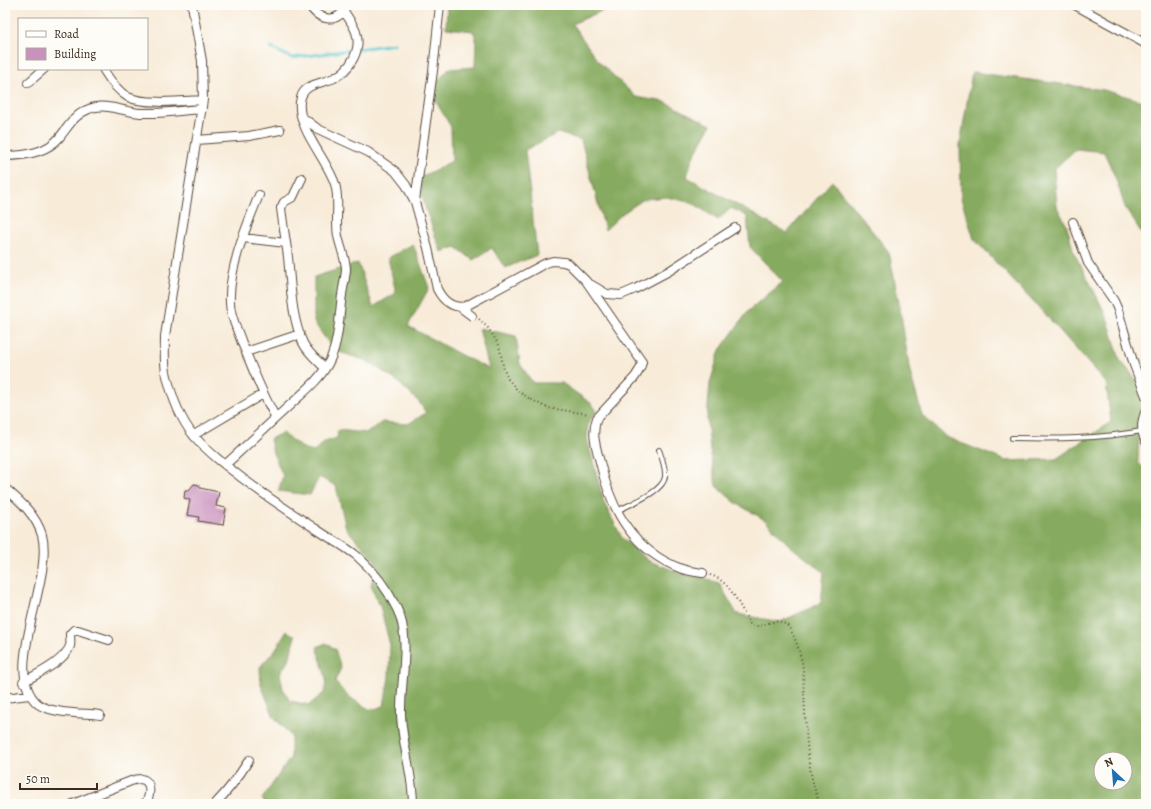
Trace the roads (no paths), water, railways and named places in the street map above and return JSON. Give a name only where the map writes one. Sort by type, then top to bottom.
[{"type":"street","points":[[192,5],[202,61],[202,104],[165,336],[166,371],[169,382],[184,422],[208,450],[225,465],[268,497],[357,556],[377,576],[398,610],[402,625],[404,646],[401,714],[405,752],[413,787],[413,804]]},
{"type":"street","points":[[225,465],[316,380],[330,360],[336,340],[346,268],[336,221],[336,186],[311,139],[302,117],[300,102],[302,93],[306,88],[333,78],[344,72],[355,56],[357,45],[356,34],[345,8],[335,18],[324,18],[314,12],[309,5]]},
{"type":"street","points":[[415,202],[434,64],[440,5]]},
{"type":"street","points":[[1075,5],[1146,44]]},
{"type":"street","points":[[28,83],[43,70]]},
{"type":"street","points":[[104,70],[120,90],[128,97],[141,101],[202,104]]},
{"type":"street","points":[[5,156],[15,156],[34,152],[50,146],[58,139],[80,113],[90,108],[100,107],[141,113],[202,104]]},
{"type":"street","points":[[302,117],[315,127],[368,152],[396,171],[406,185],[415,202],[424,228],[437,289],[440,295],[451,305],[460,307],[472,316]]},
{"type":"street","points":[[197,140],[249,136],[280,130]]},
{"type":"street","points":[[302,178],[292,197],[284,202],[281,208],[292,304],[303,344],[313,357],[325,368]]},
{"type":"street","points":[[259,195],[245,229],[235,263],[231,285],[230,304],[236,327],[246,352],[263,394],[276,418]]},
{"type":"street","points":[[1073,222],[1088,263],[1114,301],[1118,310],[1134,365],[1146,396]]},
{"type":"street","points":[[586,281],[606,294],[621,295],[669,270],[735,228]]},
{"type":"street","points":[[243,238],[286,243]]},
{"type":"street","points":[[460,307],[477,300],[540,266],[553,261],[569,264],[586,281],[642,362],[635,377],[597,418],[593,431],[605,484],[617,511],[629,531],[649,550],[682,569],[703,573]]},
{"type":"street","points":[[246,352],[300,334]]},
{"type":"street","points":[[194,435],[263,394]]},
{"type":"street","points":[[1146,411],[1142,418],[1142,431],[1146,442]]},
{"type":"street","points":[[5,488],[24,505],[35,519],[42,535],[44,550],[41,577],[24,646],[22,669],[23,682],[29,695],[39,704],[53,710],[100,715]]},
{"type":"street","points":[[23,682],[58,661],[66,654],[70,645],[70,634],[74,630],[109,640]]},
{"type":"street","points":[[5,698],[29,695]]},
{"type":"street","points":[[215,804],[235,782],[248,760]]},
{"type":"street","points":[[73,804],[131,781],[140,779],[146,781],[149,786],[149,794],[145,804]]},
{"type":"lane","points":[[1012,438],[1089,438],[1142,431]]},
{"type":"lane","points":[[617,511],[649,495],[660,487],[665,479],[665,469],[659,450]]},
{"type":"waterway","points":[[271,48],[292,58],[394,44]]}]
